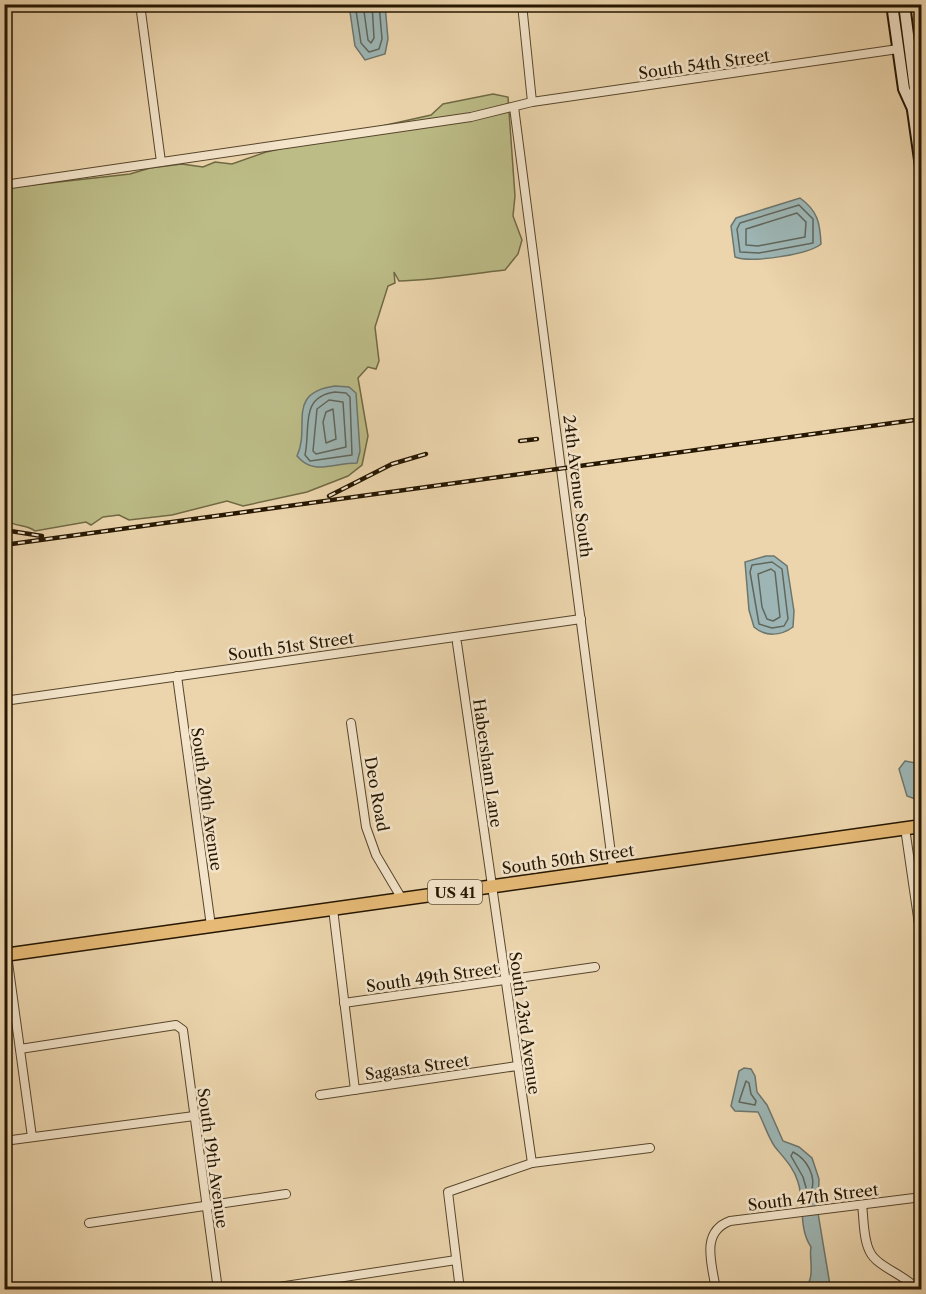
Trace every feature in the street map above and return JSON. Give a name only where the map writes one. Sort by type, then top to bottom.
[{"type":"main road","points":[[892,4],[904,89],[913,110]]},
{"type":"main road","points":[[904,4],[915,95],[913,110],[921,174]]},
{"type":"main road","points":[[898,49],[904,53],[908,81],[915,95]]},
{"type":"main road","name":"South 50th Street","points":[[6,955],[921,826]]},
{"type":"street","points":[[140,4],[161,162]]},
{"type":"street","points":[[522,4],[532,102]]},
{"type":"street","name":"South 54th Street","points":[[4,185],[471,117],[532,102],[898,49]]},
{"type":"street","name":"24th Avenue South","points":[[514,107],[613,870]]},
{"type":"street","name":"South 51st Street","points":[[4,701],[581,619]]},
{"type":"street","name":"Habersham Lane","points":[[457,643],[492,886]]},
{"type":"street","name":"South 20th Avenue","points":[[177,676],[211,926]]},
{"type":"street","name":"Deo Road","points":[[351,723],[366,827],[376,855],[402,899]]},
{"type":"street","points":[[905,828],[921,945]]},
{"type":"street","name":"South 23rd Avenue","points":[[492,886],[532,1163]]},
{"type":"street","points":[[333,909],[356,1090]]},
{"type":"street","points":[[6,955],[32,1137]]},
{"type":"street","name":"South 49th Street","points":[[344,1003],[595,968]]},
{"type":"street","name":"South 19th Avenue","points":[[20,1049],[173,1025],[183,1030],[218,1290]]},
{"type":"street","name":"Sagasta Street","points":[[320,1095],[517,1066]]},
{"type":"street","points":[[4,1141],[194,1116]]},
{"type":"street","points":[[460,1290],[448,1192],[532,1163],[650,1148]]},
{"type":"street","points":[[89,1223],[286,1194]]},
{"type":"street","name":"South 47th Street","points":[[716,1290],[710,1249],[712,1233],[719,1225],[730,1221],[921,1197]]},
{"type":"street","points":[[862,1204],[870,1252],[875,1259],[911,1281],[918,1290]]},
{"type":"street","points":[[259,1290],[456,1260]]},
{"type":"green space","points":[[493,94],[508,97],[515,196],[513,216],[522,240],[518,254],[505,270],[399,281],[394,272],[395,283],[388,286],[375,327],[379,361],[376,369],[368,367],[358,378],[368,436],[362,465],[348,476],[307,492],[243,506],[227,501],[172,515],[129,520],[119,515],[103,517],[91,525],[86,522],[35,531],[12,524],[5,519],[5,188],[130,174],[150,168],[182,164],[203,167],[215,162],[232,164],[266,152],[431,115],[443,104]]},
{"type":"water","points":[[349,5],[385,5],[388,39],[385,54],[365,60],[355,46]]},
{"type":"water","points":[[800,198],[811,208],[817,218],[821,244],[804,252],[779,257],[742,259],[735,257],[731,226],[736,218]]},
{"type":"water","points":[[335,386],[349,387],[356,393],[360,451],[357,463],[324,467],[310,466],[297,456],[301,445],[302,412],[310,396],[320,390]]},
{"type":"water","points":[[774,556],[787,566],[794,611],[793,627],[778,634],[768,634],[754,627],[749,610],[745,562]]},
{"type":"water","points":[[905,761],[921,764],[921,797],[915,799],[907,796],[899,769]]},
{"type":"water","points":[[744,1068],[751,1069],[755,1076],[757,1092],[767,1105],[783,1141],[799,1147],[812,1158],[819,1179],[818,1213],[830,1285],[835,1289],[813,1289],[809,1282],[811,1247],[804,1232],[800,1190],[794,1172],[775,1147],[758,1112],[735,1111],[731,1106],[739,1071]]},
{"type":"railway","points":[[4,545],[922,419]]},
{"type":"railway","points":[[520,441],[537,439]]},
{"type":"railway","points":[[329,496],[392,464],[426,454]]},
{"type":"railway","points":[[4,530],[42,536]]}]
